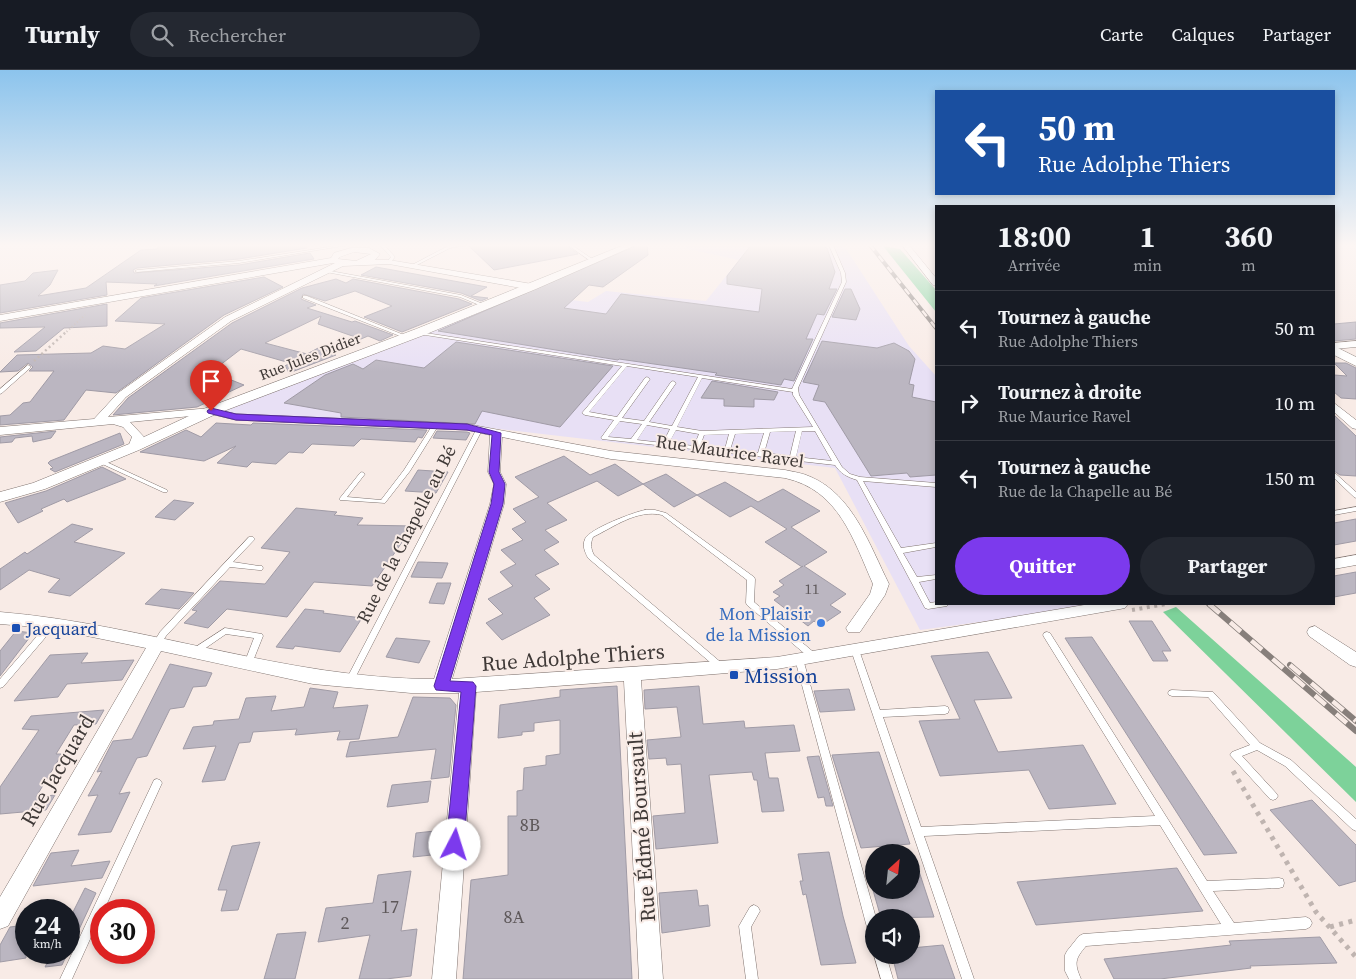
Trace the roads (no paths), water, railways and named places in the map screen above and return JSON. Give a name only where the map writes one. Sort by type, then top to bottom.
[{"type":"street","points":[[0,318],[181,287]]},
{"type":"street","points":[[104,420],[122,395],[228,319],[292,287]]},
{"type":"street","name":"Rue Jules Didier","points":[[0,497],[39,486],[134,447],[211,411],[532,288]]},
{"type":"street","points":[[1335,348],[1356,344]]},
{"type":"street","points":[[1335,349],[1356,362]]},
{"type":"street","points":[[1335,407],[1356,426]]},
{"type":"street","points":[[0,431],[211,411]]},
{"type":"street","name":"Rue de la Chapelle au Bé","points":[[211,411],[236,417],[435,426],[479,430]]},
{"type":"street","points":[[104,420],[127,425],[138,437],[134,447]]},
{"type":"street","name":"Rue Maurice Ravel","points":[[479,430],[611,455],[786,474],[808,480],[827,491],[843,508],[881,584],[877,596],[854,628]]},
{"type":"street","points":[[441,686],[497,504],[500,484],[494,472],[496,433]]},
{"type":"street","points":[[1335,564],[1356,560]]},
{"type":"street","name":"Rue Adolphe Thiers","points":[[0,618],[53,623],[313,677],[411,686],[468,686],[723,669],[806,658],[1125,607]]},
{"type":"street","points":[[1315,632],[1356,661]]},
{"type":"street","name":"Rue Jacquard","points":[[0,918],[156,645]]},
{"type":"street","name":"Rue Édmé Boursault","points":[[632,676],[651,979]]},
{"type":"street","points":[[444,979],[468,686]]},
{"type":"lane","points":[[415,287],[461,296],[486,306]]},
{"type":"lane","points":[[841,287],[795,388],[796,391],[816,429],[837,463],[848,476],[858,479],[935,485]]},
{"type":"lane","points":[[305,296],[413,335],[796,391]]},
{"type":"lane","points":[[625,365],[585,413],[702,433],[816,429]]},
{"type":"lane","points":[[0,392],[28,367]]},
{"type":"lane","points":[[665,445],[701,376]]},
{"type":"lane","points":[[647,379],[604,438],[837,463]]},
{"type":"lane","points":[[633,441],[673,383]]},
{"type":"lane","points":[[362,474],[342,499],[383,502],[435,426]]},
{"type":"lane","name":"Rue de la Chapelle au Bé","points":[[350,680],[479,430]]},
{"type":"lane","points":[[793,458],[799,430]]},
{"type":"lane","points":[[760,455],[767,431]]},
{"type":"lane","points":[[727,451],[733,432]]},
{"type":"lane","points":[[696,448],[702,433]]},
{"type":"lane","points":[[100,461],[164,491]]},
{"type":"lane","points":[[1335,476],[1356,496]]},
{"type":"lane","points":[[858,479],[900,551],[928,606],[936,605]]},
{"type":"lane","points":[[1335,513],[1356,509]]},
{"type":"lane","points":[[723,669],[590,556],[587,549],[587,540],[590,536],[643,510],[655,510],[664,514],[751,579],[750,602],[806,658],[869,909]]},
{"type":"lane","points":[[156,645],[163,634],[251,539]]},
{"type":"lane","points":[[900,551],[935,545]]},
{"type":"lane","points":[[228,564],[258,568]]},
{"type":"lane","points":[[914,580],[935,576]]},
{"type":"lane","points":[[0,685],[53,623]]},
{"type":"lane","points":[[192,653],[225,630],[259,636],[248,664]]},
{"type":"lane","points":[[1047,635],[1231,929]]},
{"type":"lane","points":[[855,650],[968,979]]},
{"type":"lane","points":[[1172,694],[1210,694],[1257,746],[1288,763],[1356,826]]},
{"type":"lane","points":[[877,714],[946,710]]},
{"type":"lane","points":[[1257,746],[1235,755],[1273,796]]},
{"type":"lane","points":[[66,979],[157,783]]},
{"type":"lane","points":[[918,832],[1162,820]]},
{"type":"lane","points":[[1204,886],[1279,882]]},
{"type":"lane","points":[[752,979],[745,926],[754,911]]},
{"type":"lane","points":[[1075,979],[1071,971],[1071,955],[1083,940],[1306,923]]},
{"type":"lane","points":[[883,964],[887,979]]},
{"type":"railway","points":[[904,287],[935,327]]},
{"type":"railway","points":[[1210,605],[1356,731]]},
{"type":"railway","points":[[1290,665],[1356,721]]},
{"type":"place","name":"Mon Plaisir de la Mission","points":[[821,623]]},
{"type":"place","name":"Jacquard","points":[[16,628]]},
{"type":"place","name":"Mission","points":[[734,675]]}]
